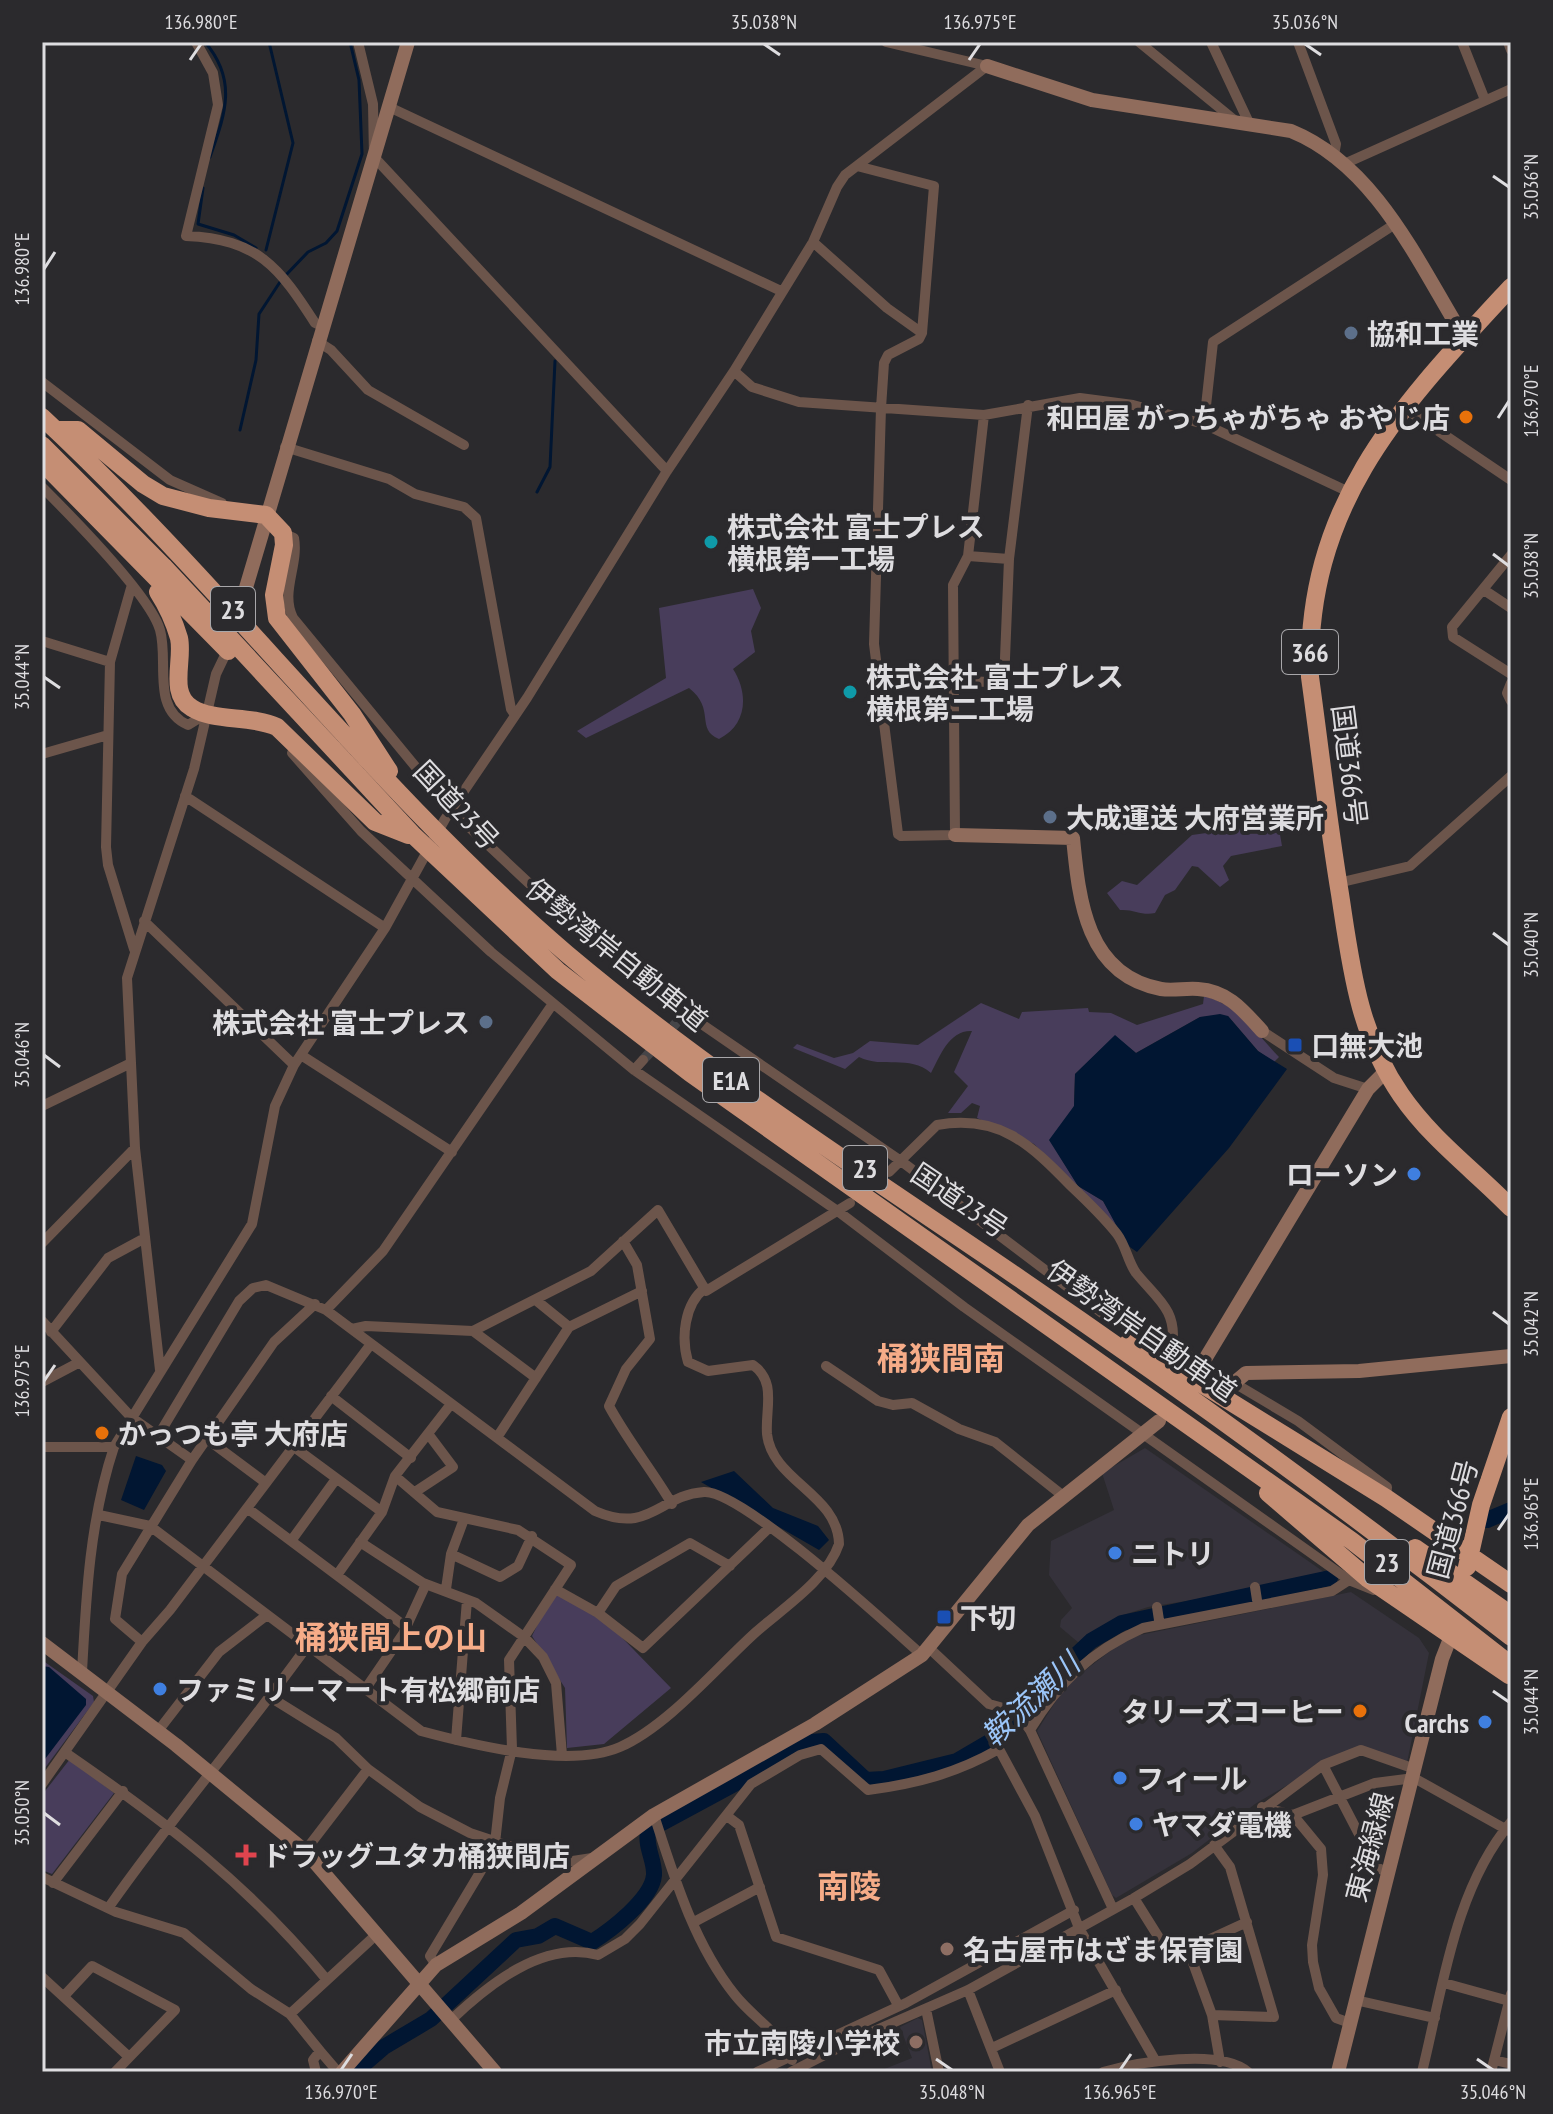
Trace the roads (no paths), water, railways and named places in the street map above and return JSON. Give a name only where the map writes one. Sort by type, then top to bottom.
[{"type":"highway","name":"国道366号","points":[[1511,287],[1379,442],[1349,492],[1326,545],[1319,573],[1310,645],[1310,677],[1347,957],[1357,1002],[1386,1071],[1413,1112],[1448,1152],[1511,1208]]},
{"type":"highway","name":"国道23号","points":[[42,416],[124,493],[393,777],[419,810],[506,897],[651,1018],[1504,1610]]},
{"type":"highway","name":"伊勢湾岸自動車道","points":[[42,416],[183,558],[430,827],[569,955],[752,1095],[1149,1367],[1511,1640]]},
{"type":"highway","points":[[60,430],[78,430],[143,484],[163,496],[209,508],[266,515],[283,533],[284,545],[274,595],[277,618],[352,714],[393,777]]},
{"type":"highway","name":"伊勢湾岸自動車道","points":[[42,445],[126,527],[412,834],[558,971],[690,1073],[1352,1541],[1508,1673]]},
{"type":"highway","name":"国道23号","points":[[42,462],[204,630],[271,688],[411,836],[548,966],[618,1022],[1287,1497],[1511,1640]]},
{"type":"highway","points":[[65,485],[71,499],[159,593],[180,641],[179,693],[193,709],[258,718],[277,727],[375,822],[411,836]]},
{"type":"highway","points":[[1117,1342],[1137,1344],[1386,1498],[1511,1584]]},
{"type":"highway","name":"国道366号","points":[[1451,1636],[1481,1505],[1511,1417]]},
{"type":"highway","name":"23","points":[[1232,1457],[1300,1521],[1397,1599],[1451,1636]]},
{"type":"highway","points":[[1451,1636],[1508,1673]]},
{"type":"street","points":[[196,42],[213,73],[218,105],[186,236],[209,237],[258,254],[284,276],[331,350],[368,390],[464,445]]},
{"type":"street","points":[[358,42],[373,104],[374,157],[667,471]]},
{"type":"street","points":[[160,1370],[135,1148],[127,978],[185,796],[216,674],[233,637],[285,447],[408,42]]},
{"type":"street","points":[[886,42],[987,66],[1092,100],[1291,131],[1339,159],[1395,224],[1465,339]]},
{"type":"street","points":[[1139,42],[1245,125]]},
{"type":"street","points":[[1211,42],[1245,125]]},
{"type":"street","points":[[1298,42],[1339,159]]},
{"type":"street","points":[[1462,42],[1485,100]]},
{"type":"street","points":[[1508,42],[1511,50]]},
{"type":"street","points":[[82,1672],[88,1560],[99,1515],[101,1486],[114,1447],[252,1224],[275,1106],[298,1060],[385,928],[449,815],[734,371],[813,242],[837,187],[857,166],[987,66]]},
{"type":"street","points":[[1339,159],[1511,89]]},
{"type":"street","points":[[389,107],[781,291]]},
{"type":"street","points":[[857,166],[934,186],[922,333],[919,339],[888,355],[884,363],[881,408],[874,644],[898,834],[1073,838],[1082,914],[1091,935],[1115,967],[1140,984],[1165,990],[1217,992],[1237,1002],[1262,1031],[1334,1078],[1368,1089]]},
{"type":"street","points":[[1204,424],[1213,342],[1395,224]]},
{"type":"street","points":[[813,242],[887,308],[922,333]]},
{"type":"street","points":[[734,371],[752,387],[770,396],[799,402],[984,415],[1052,400],[1099,398],[1204,424],[1349,492]]},
{"type":"street","points":[[42,382],[170,480],[211,500],[266,515]]},
{"type":"street","points":[[952,680],[1004,683],[1009,559],[1028,405]]},
{"type":"street","points":[[1406,409],[1511,480]]},
{"type":"street","points":[[955,835],[953,585],[968,556],[984,415]]},
{"type":"street","points":[[285,447],[389,479],[415,494],[464,507],[476,518],[511,709],[515,715]]},
{"type":"street","points":[[42,487],[84,529],[160,628],[163,692],[178,721],[188,725],[200,721],[208,713]]},
{"type":"street","points":[[283,533],[294,538],[296,550],[289,578],[289,609],[293,618],[449,815],[566,918],[684,1012],[901,1161],[1102,1313],[1172,1346],[1298,1421],[1387,1487],[1386,1498]]},
{"type":"street","points":[[1511,555],[1452,627],[1453,637],[1511,674]]},
{"type":"street","points":[[968,556],[1009,559]]},
{"type":"street","points":[[131,588],[110,662],[108,865],[134,949]]},
{"type":"street","points":[[1484,590],[1511,608]]},
{"type":"street","points":[[42,641],[110,662]]},
{"type":"street","points":[[1511,683],[1507,693],[1511,701]]},
{"type":"street","points":[[277,727],[289,750],[361,831],[414,872],[491,952],[634,1070],[839,1212],[964,1307],[1146,1433],[1349,1580],[1397,1599]]},
{"type":"street","points":[[42,754],[108,735]]},
{"type":"street","points":[[1338,883],[1410,866],[1511,776]]},
{"type":"street","points":[[185,796],[385,928]]},
{"type":"street","points":[[144,921],[298,1060],[452,1152]]},
{"type":"street","points":[[326,1310],[383,1251],[552,1005]]},
{"type":"street","points":[[677,1022],[684,1012]]},
{"type":"street","points":[[634,1070],[643,1060]]},
{"type":"street","points":[[42,1106],[129,1064]]},
{"type":"street","points":[[1193,1379],[1368,1089],[1386,1071]]},
{"type":"street","points":[[889,1172],[917,1141],[937,1125],[957,1121],[1002,1131],[1037,1151],[1120,1238],[1136,1274],[1159,1295],[1171,1317],[1174,1331],[1172,1346]]},
{"type":"street","points":[[42,1243],[135,1148]]},
{"type":"street","points":[[99,1515],[150,1526],[421,1731],[456,1740],[562,1755],[581,1756],[620,1747],[654,1725],[824,1570],[836,1553],[839,1531],[821,1503],[775,1457],[767,1435],[769,1390],[764,1376],[753,1365],[708,1371],[688,1362],[683,1344],[692,1300],[705,1288],[850,1203]]},
{"type":"street","points":[[352,1329],[366,1326],[473,1331],[591,1271],[658,1210],[705,1288]]},
{"type":"street","points":[[51,1332],[108,1258],[145,1238]]},
{"type":"street","points":[[623,1241],[637,1265],[650,1339],[626,1369],[609,1406],[636,1453],[656,1476],[672,1504]]},
{"type":"street","points":[[158,1436],[239,1301],[253,1288],[266,1285],[326,1310],[595,1511],[609,1517],[637,1518],[701,1492],[713,1493],[769,1528],[824,1570],[989,1704],[1017,1712],[1029,1729],[1113,1909]]},
{"type":"street","points":[[498,1436],[569,1327],[642,1291]]},
{"type":"street","points":[[537,1301],[569,1327]]},
{"type":"street","points":[[142,1642],[115,1619],[122,1574],[192,1460],[274,1342],[315,1304]]},
{"type":"street","points":[[42,1321],[131,1417],[192,1460]]},
{"type":"street","points":[[473,1331],[536,1378]]},
{"type":"street","points":[[42,1784],[142,1642],[371,1344]]},
{"type":"street","points":[[1234,1383],[1246,1373],[1390,1369],[1511,1356]]},
{"type":"street","points":[[42,1382],[78,1363]]},
{"type":"street","points":[[826,1366],[878,1401],[893,1405],[912,1403],[959,1429],[995,1442],[1062,1495]]},
{"type":"street","points":[[331,1396],[411,1458]]},
{"type":"street","points":[[337,1575],[382,1512],[395,1476],[451,1404]]},
{"type":"street","points":[[42,1877],[109,1907],[184,1933],[251,1989],[290,2014],[340,2072],[436,1965],[521,1913],[654,1815],[815,1724],[925,1651],[1020,1534],[1062,1495],[1159,1421]]},
{"type":"street","points":[[415,1492],[453,1467],[429,1435]]},
{"type":"street","points":[[207,1439],[266,1483]]},
{"type":"street","points":[[42,1447],[114,1447]]},
{"type":"street","points":[[294,1447],[382,1512]]},
{"type":"street","points":[[395,1476],[437,1512],[532,1536],[571,1565],[509,1660],[512,1749],[500,1798],[496,1844],[430,1956],[436,1965]]},
{"type":"street","points":[[291,1541],[336,1479]]},
{"type":"street","points":[[247,1508],[406,1627]]},
{"type":"street","points":[[446,1589],[451,1554],[464,1519]]},
{"type":"street","points":[[555,1589],[598,1613],[643,1648],[769,1528]]},
{"type":"street","points":[[451,1554],[500,1577],[518,1566],[532,1536]]},
{"type":"street","points":[[360,1542],[426,1584],[446,1589],[467,1600],[524,1637],[543,1657],[556,1683],[562,1755]]},
{"type":"street","points":[[598,1613],[616,1586],[690,1543],[730,1566]]},
{"type":"street","points":[[1029,1729],[1062,1682],[1125,1636],[1143,1628],[1332,1591],[1349,1580]]},
{"type":"street","points":[[366,1688],[406,1627],[426,1584]]},
{"type":"street","points":[[1255,1587],[1257,1600]]},
{"type":"street","points":[[456,1740],[467,1600]]},
{"type":"street","points":[[1157,1607],[1159,1620]]},
{"type":"street","points":[[158,1731],[219,1652],[267,1615]]},
{"type":"street","name":"東海緑線","points":[[1338,2072],[1451,1636]]},
{"type":"street","points":[[42,1643],[212,1773],[305,1851],[495,2072]]},
{"type":"street","points":[[109,1907],[167,1824],[212,1773],[308,1645]]},
{"type":"street","points":[[270,1697],[336,1738],[368,1769],[420,1807],[496,1844],[560,1863],[593,1858]]},
{"type":"street","points":[[445,2013],[495,1981],[537,1960],[584,1951],[598,1955],[625,1939],[675,1883],[751,1784],[811,1750],[821,1749],[827,1753],[868,1790],[922,1782],[968,1767],[999,1749],[1035,1816],[1048,1857],[1074,1910],[1079,1928],[1155,2060]]},
{"type":"street","points":[[654,1815],[675,1883],[708,1953],[736,1996],[791,2056],[793,2071],[968,1990],[1134,1898],[1190,1864],[1262,1807],[1323,1765],[1361,1750],[1414,1774],[1509,1828],[1479,1872],[1464,1906],[1422,2072]]},
{"type":"street","points":[[66,1753],[167,1824],[257,1900],[327,1980]]},
{"type":"street","points":[[1323,1765],[1342,1796],[1376,1867],[1389,1873]]},
{"type":"street","points":[[305,1851],[368,1769]]},
{"type":"street","points":[[1262,1807],[1293,1815],[1375,1783],[1414,1774]]},
{"type":"street","points":[[53,1883],[123,1791]]},
{"type":"street","points":[[1293,1815],[1321,1849],[1323,1875],[1312,1945],[1319,1988],[1336,2018],[1350,2023]]},
{"type":"street","points":[[727,1816],[739,1825],[776,1937],[879,1970],[898,2005]]},
{"type":"street","points":[[1212,2015],[1274,2017],[1230,1867],[1214,1845]]},
{"type":"street","points":[[694,1922],[760,1887]]},
{"type":"street","points":[[1134,1898],[1171,1957],[1189,1952],[1247,1922]]},
{"type":"street","points":[[757,2072],[898,2005],[1074,1910]]},
{"type":"street","points":[[290,2014],[377,1934]]},
{"type":"street","points":[[1189,1952],[1212,2015],[1220,2062]]},
{"type":"street","points":[[64,1996],[92,1966],[175,2010],[115,2072]]},
{"type":"street","points":[[42,1977],[128,2056]]},
{"type":"street","points":[[1444,1983],[1510,1997],[1491,2072]]},
{"type":"street","points":[[968,1990],[1000,2072]]},
{"type":"street","points":[[992,2048],[1116,1990]]},
{"type":"street","points":[[1356,2000],[1435,2018]]},
{"type":"street","points":[[926,2009],[939,2072]]},
{"type":"street","points":[[316,2072],[313,2060],[320,2051]]},
{"type":"street","points":[[1103,2072],[1155,2060],[1220,2062],[1248,2072]]},
{"type":"street","points":[[1494,2060],[1511,2064]]},
{"type":"water","points":[[1228,1016],[1258,1051],[1287,1069],[1229,1148],[1137,1252],[1127,1245],[1103,1201],[1078,1186],[1049,1140],[1074,1106],[1075,1074],[1115,1035],[1136,1053],[1200,1017]]},
{"type":"water","points":[[136,1456],[162,1465],[166,1471],[144,1510],[121,1500]]},
{"type":"water","points":[[734,1471],[773,1508],[818,1526],[829,1540],[819,1550],[701,1482]]},
{"type":"water","points":[[42,1666],[49,1667],[86,1699],[86,1705],[42,1763]]},
{"type":"waterway","points":[[205,42],[222,70],[226,98],[210,157]]},
{"type":"waterway","points":[[266,250],[293,143],[269,42]]},
{"type":"waterway","points":[[285,276],[308,252],[326,243],[337,231],[362,154],[359,80],[350,42]]},
{"type":"waterway","points":[[203,188],[198,224],[234,235],[256,248]]},
{"type":"waterway","points":[[240,430],[256,360],[259,314],[280,282]]},
{"type":"waterway","points":[[537,492],[550,467],[555,361]]},
{"type":"waterway","name":"鞍流瀬川","points":[[1487,1520],[1511,1510]]},
{"type":"waterway","name":"鞍流瀬川","points":[[662,1823],[812,1742],[824,1741],[866,1780],[884,1779],[957,1761],[998,1737],[1027,1710],[1044,1685],[1091,1641],[1122,1623],[1330,1578]]},
{"type":"waterway","name":"鞍流瀬川","points":[[355,2072],[384,2047],[431,2019],[516,1940],[538,1936],[555,1926],[592,1942],[619,1922],[639,1904],[652,1884],[654,1870],[648,1832]]},
{"type":"tunnel","points":[[643,1060],[677,1022]]},
{"type":"place","name":"協和工業","points":[[1351,333]]},
{"type":"place","name":"和田屋 がっちゃがちゃ おやじ店","points":[[1466,417]]},
{"type":"place","name":"株式会社 富士プレス 横根第一工場","points":[[711,542]]},
{"type":"place","name":"株式会社 富士プレス 横根第二工場","points":[[850,692]]},
{"type":"place","name":"大成運送 大府営業所","points":[[1050,817]]},
{"type":"place","name":"株式会社 富士プレス","points":[[486,1022]]},
{"type":"place","name":"口無大池","points":[[1295,1045]]},
{"type":"place","name":"ローソン","points":[[1414,1174]]},
{"type":"place","name":"かっつも亭 大府店","points":[[102,1433]]},
{"type":"place","name":"ニトリ","points":[[1115,1553]]},
{"type":"place","name":"下切","points":[[944,1617]]},
{"type":"place","name":"ファミリーマート有松郷前店","points":[[160,1689]]},
{"type":"place","name":"タリーズコーヒー","points":[[1360,1711]]},
{"type":"place","name":"Carchs","points":[[1485,1722]]},
{"type":"place","name":"フィール","points":[[1120,1778]]},
{"type":"place","name":"ヤマダ電機","points":[[1136,1824]]},
{"type":"place","name":"ドラッグユタカ桶狭間店","points":[[246,1855]]},
{"type":"place","name":"名古屋市はざま保育園","points":[[947,1949]]},
{"type":"place","name":"市立南陵小学校","points":[[916,2042]]},
{"type":"district","name":"桶狭間南","points":[[941,1358]]},
{"type":"district","name":"桶狭間上の山","points":[[391,1637]]},
{"type":"district","name":"南陵","points":[[849,1886]]}]
